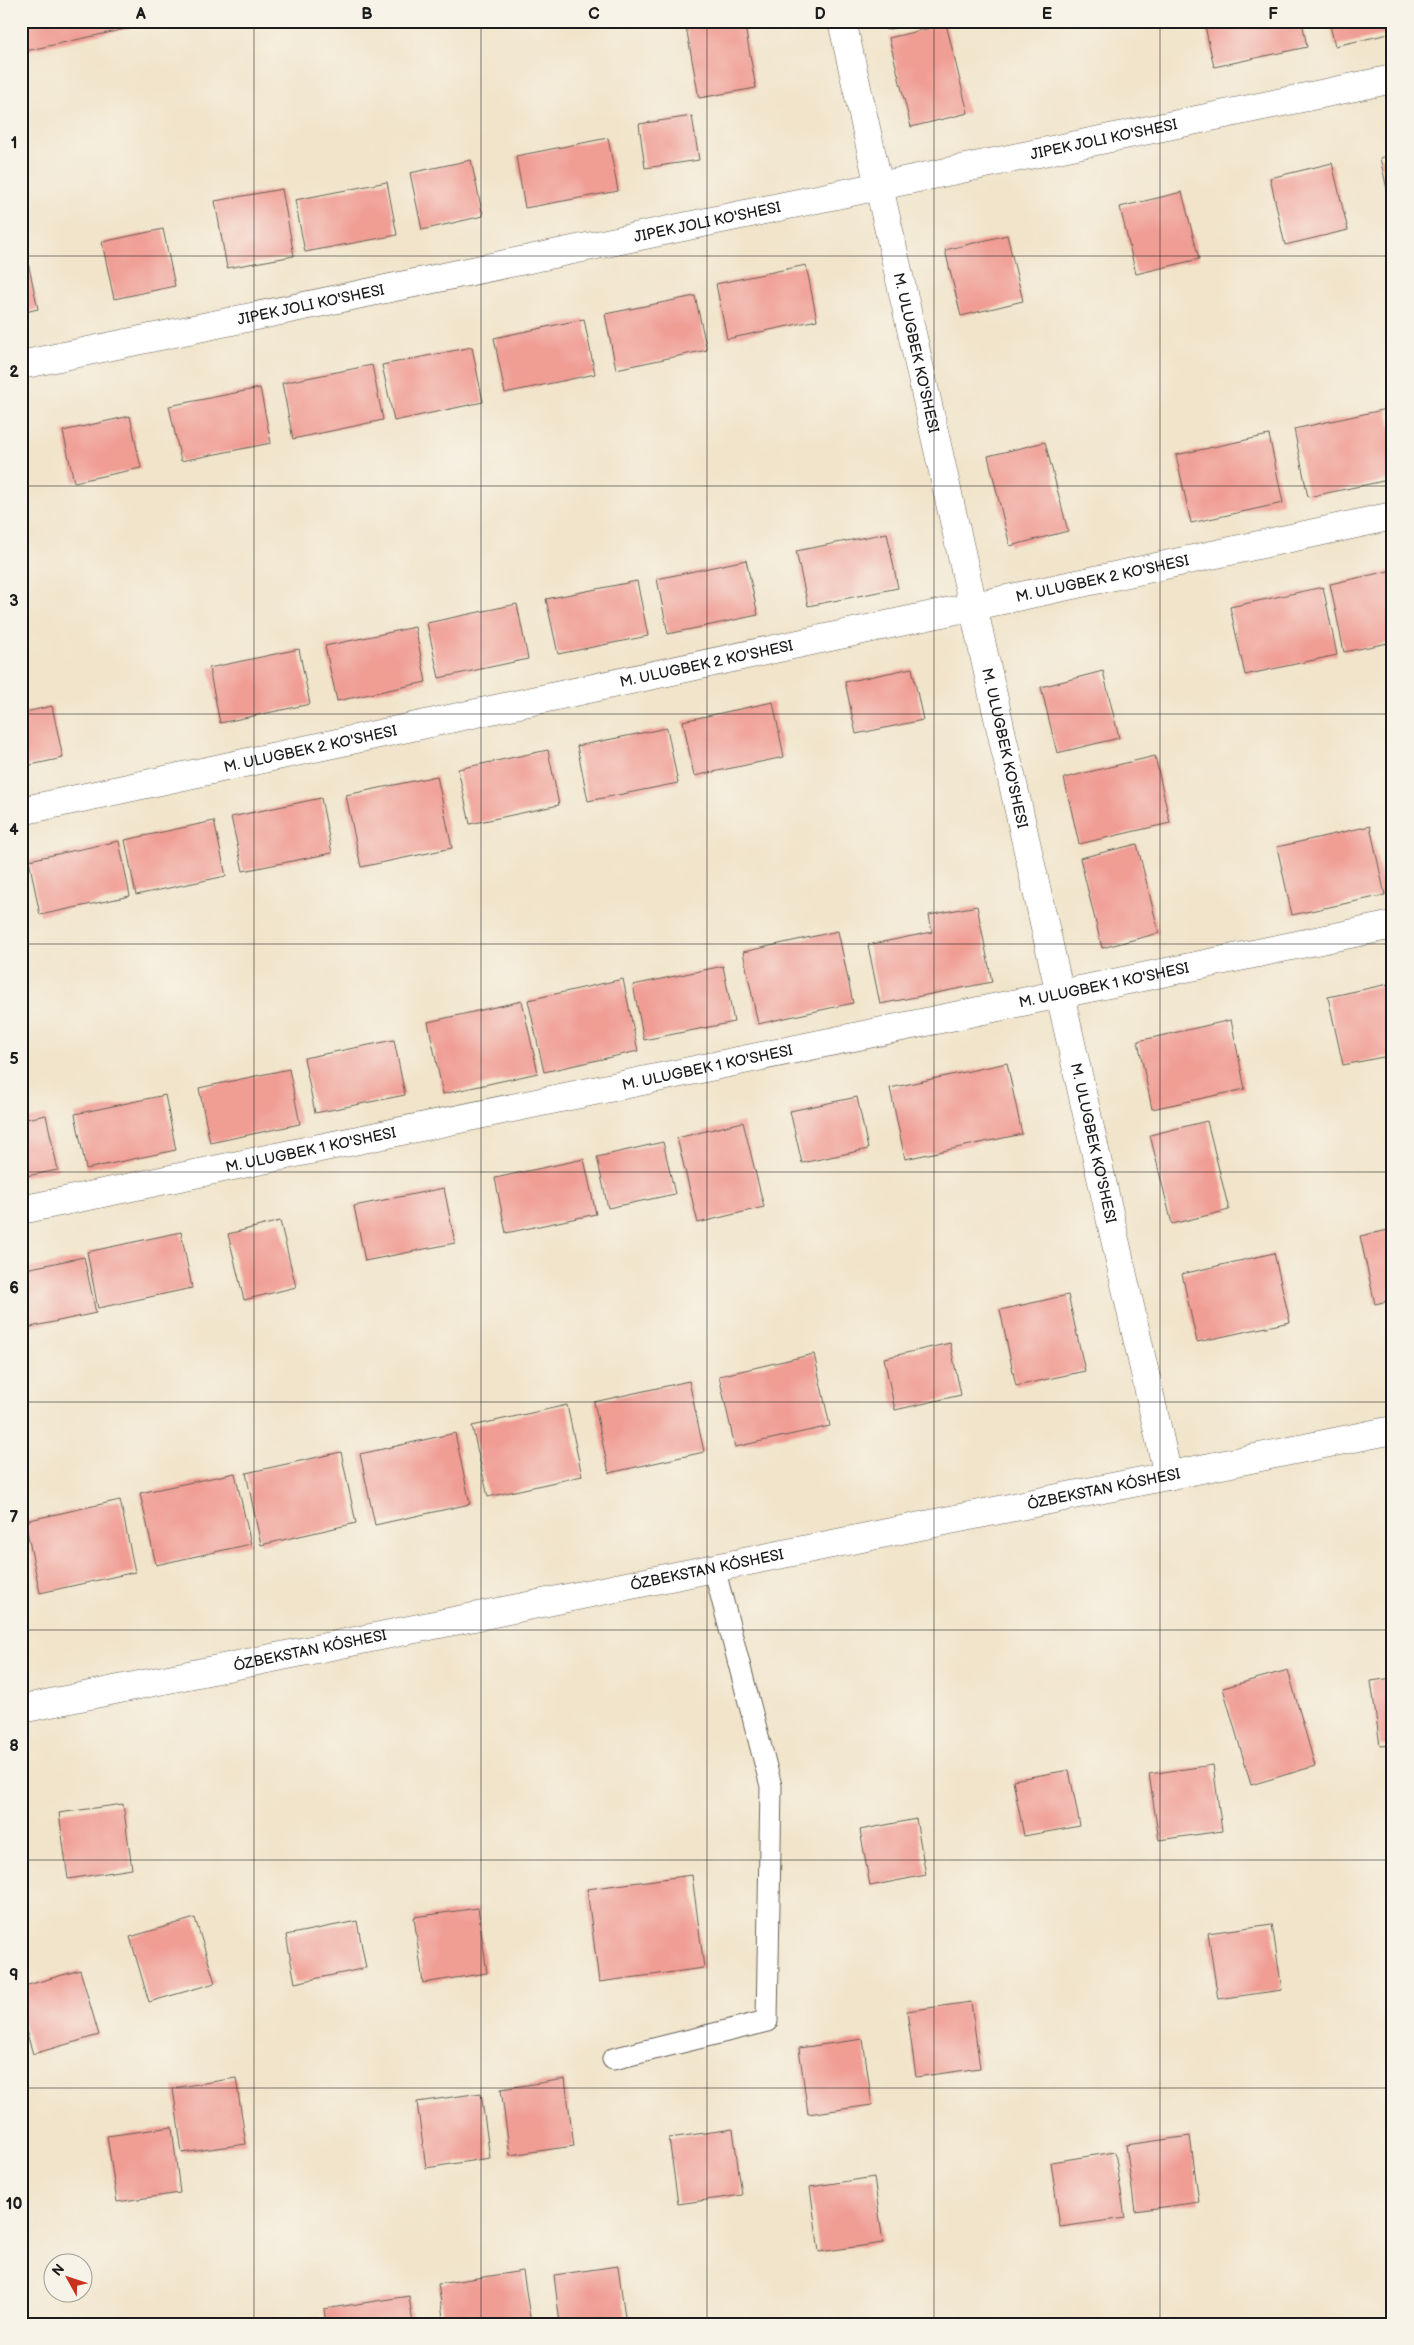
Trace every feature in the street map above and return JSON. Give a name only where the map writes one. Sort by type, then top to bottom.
[{"type":"street","name":"M. ULUGBEK KO'SHESI","points":[[842,21],[1168,1476]]},
{"type":"street","name":"JIPEK JOLI KO'SHESI","points":[[21,365],[1393,79]]},
{"type":"street","name":"M. ULUGBEK 2 KO'SHESI","points":[[21,811],[1393,516]]},
{"type":"street","name":"M. ULUGBEK 1 KO'SHESI","points":[[21,1210],[1393,925]]},
{"type":"street","name":"ÓZBEKSTAN KÓSHESI","points":[[21,1708],[1393,1430]]},
{"type":"lane","points":[[613,2059],[767,2021],[771,1786],[714,1568]]},
{"type":"building","points":[[21,21],[129,21],[130,28],[21,52]]},
{"type":"building","points":[[685,21],[744,21],[756,88],[699,98]]},
{"type":"building","points":[[884,21],[919,21],[919,22],[886,30]]},
{"type":"building","points":[[1204,21],[1302,21],[1307,47],[1214,67]]},
{"type":"building","points":[[1329,21],[1393,21],[1393,33],[1335,46]]},
{"type":"building","points":[[946,24],[968,113],[911,127],[889,38]]},
{"type":"building","points":[[692,116],[699,160],[645,168],[639,124]]},
{"type":"building","points":[[608,138],[618,191],[525,208],[516,156]]},
{"type":"building","points":[[1393,154],[1393,211],[1392,211],[1380,158]]},
{"type":"building","points":[[471,160],[483,216],[422,230],[410,173]]},
{"type":"building","points":[[1332,163],[1348,230],[1285,245],[1270,178]]},
{"type":"building","points":[[387,182],[397,235],[305,252],[295,200]]},
{"type":"building","points":[[282,189],[294,256],[227,268],[215,201]]},
{"type":"building","points":[[1182,192],[1199,259],[1136,274],[1120,207]]},
{"type":"building","points":[[163,229],[175,286],[114,299],[102,242]]},
{"type":"building","points":[[1007,235],[1023,301],[961,316],[945,250]]},
{"type":"building","points":[[26,253],[38,309],[21,313],[21,254]]},
{"type":"building","points":[[806,265],[817,320],[727,339],[716,284]]},
{"type":"building","points":[[695,296],[707,350],[616,369],[605,314]]},
{"type":"building","points":[[584,319],[595,374],[505,393],[494,338]]},
{"type":"building","points":[[472,347],[483,402],[394,421],[382,365]]},
{"type":"building","points":[[372,365],[383,420],[293,439],[282,383]]},
{"type":"building","points":[[260,388],[271,443],[181,461],[169,406]]},
{"type":"building","points":[[1387,409],[1393,438],[1393,479],[1308,497],[1294,429]]},
{"type":"building","points":[[130,416],[141,468],[74,482],[63,431]]},
{"type":"building","points":[[1269,435],[1283,503],[1191,523],[1176,455]]},
{"type":"building","points":[[1045,442],[1068,531],[1010,546],[988,456]]},
{"type":"building","points":[[887,533],[898,588],[808,606],[796,551]]},
{"type":"building","points":[[746,560],[758,615],[668,634],[657,579]]},
{"type":"building","points":[[1393,570],[1393,642],[1344,652],[1330,584]]},
{"type":"building","points":[[637,581],[648,636],[558,654],[546,599]]},
{"type":"building","points":[[1323,587],[1337,655],[1245,675],[1230,607]]},
{"type":"building","points":[[517,604],[528,659],[439,678],[427,623]]},
{"type":"building","points":[[415,627],[426,682],[337,701],[325,646]]},
{"type":"building","points":[[299,649],[310,704],[220,723],[209,668]]},
{"type":"building","points":[[912,668],[923,720],[856,734],[845,682]]},
{"type":"building","points":[[1103,671],[1119,738],[1057,753],[1041,687]]},
{"type":"building","points":[[773,702],[784,757],[694,776],[683,721]]},
{"type":"building","points":[[52,706],[63,758],[21,767],[21,713]]},
{"type":"building","points":[[667,728],[678,783],[588,801],[577,746]]},
{"type":"building","points":[[548,750],[559,805],[470,824],[458,769]]},
{"type":"building","points":[[1155,756],[1170,823],[1079,844],[1064,778]]},
{"type":"building","points":[[437,776],[452,848],[361,867],[346,795]]},
{"type":"building","points":[[321,798],[332,853],[243,871],[231,817]]},
{"type":"building","points":[[214,821],[226,876],[136,895],[125,840]]},
{"type":"building","points":[[1370,826],[1385,895],[1292,915],[1277,847]]},
{"type":"building","points":[[119,841],[130,896],[40,915],[29,860]]},
{"type":"building","points":[[1137,844],[1159,933],[1102,948],[1080,858]]},
{"type":"building","points":[[977,906],[992,982],[880,1004],[868,945],[932,932],[929,915]]},
{"type":"building","points":[[838,931],[853,1003],[758,1024],[743,952]]},
{"type":"building","points":[[723,966],[734,1022],[644,1040],[633,985]]},
{"type":"building","points":[[623,979],[638,1051],[544,1072],[528,1000]]},
{"type":"building","points":[[1393,983],[1393,1055],[1343,1065],[1328,997]]},
{"type":"building","points":[[522,1001],[538,1073],[443,1094],[428,1022]]},
{"type":"building","points":[[1231,1020],[1245,1089],[1152,1109],[1138,1041]]},
{"type":"building","points":[[394,1040],[405,1095],[315,1113],[304,1058]]},
{"type":"building","points":[[1007,1063],[1022,1134],[905,1159],[890,1088]]},
{"type":"building","points":[[289,1069],[300,1124],[210,1143],[199,1088]]},
{"type":"building","points":[[165,1095],[176,1150],[86,1169],[75,1114]]},
{"type":"building","points":[[857,1097],[868,1149],[802,1163],[790,1111]]},
{"type":"building","points":[[46,1115],[58,1170],[21,1177],[21,1120]]},
{"type":"building","points":[[1207,1121],[1229,1210],[1172,1224],[1150,1135]]},
{"type":"building","points":[[743,1122],[764,1207],[698,1223],[677,1138]]},
{"type":"building","points":[[663,1142],[675,1194],[608,1208],[597,1157]]},
{"type":"building","points":[[584,1159],[596,1214],[506,1233],[495,1178]]},
{"type":"building","points":[[444,1188],[455,1243],[365,1261],[354,1206]]},
{"type":"building","points":[[280,1221],[296,1287],[244,1300],[228,1234]]},
{"type":"building","points":[[1393,1229],[1393,1300],[1375,1304],[1360,1236]]},
{"type":"building","points":[[181,1232],[192,1288],[98,1308],[87,1252]]},
{"type":"building","points":[[1274,1253],[1290,1322],[1197,1342],[1182,1274]]},
{"type":"building","points":[[84,1257],[96,1313],[21,1329],[21,1270]]},
{"type":"building","points":[[1068,1295],[1085,1371],[1016,1386],[1000,1310]]},
{"type":"building","points":[[950,1343],[961,1395],[895,1410],[884,1358]]},
{"type":"building","points":[[814,1354],[830,1426],[735,1447],[719,1376]]},
{"type":"building","points":[[689,1381],[704,1452],[609,1473],[594,1402]]},
{"type":"building","points":[[567,1405],[582,1476],[488,1497],[472,1426]]},
{"type":"building","points":[[455,1433],[470,1504],[375,1525],[360,1454]]},
{"type":"building","points":[[341,1452],[356,1523],[261,1545],[246,1473]]},
{"type":"building","points":[[235,1473],[251,1544],[156,1565],[140,1493]]},
{"type":"building","points":[[120,1500],[135,1572],[40,1593],[25,1521]]},
{"type":"building","points":[[21,1571],[27,1594],[21,1596]]},
{"type":"building","points":[[1288,1670],[1315,1766],[1251,1785],[1223,1688]]},
{"type":"building","points":[[1393,1678],[1393,1745],[1380,1746],[1371,1681]]},
{"type":"building","points":[[1213,1765],[1222,1831],[1159,1840],[1149,1774]]},
{"type":"building","points":[[1069,1770],[1080,1826],[1024,1836],[1013,1780]]},
{"type":"building","points":[[123,1804],[132,1869],[68,1879],[59,1813]]},
{"type":"building","points":[[916,1819],[926,1875],[870,1886],[860,1830]]},
{"type":"building","points":[[692,1875],[704,1968],[599,1982],[587,1889]]},
{"type":"building","points":[[1393,1889],[1393,1906],[1392,1906],[1388,1890]]},
{"type":"building","points":[[478,1908],[487,1973],[423,1983],[414,1917]]},
{"type":"building","points":[[195,1918],[215,1983],[149,2002],[130,1937]]},
{"type":"building","points":[[357,1921],[366,1968],[295,1983],[286,1935]]},
{"type":"building","points":[[1272,1924],[1282,1990],[1218,1999],[1208,1933]]},
{"type":"building","points":[[80,1970],[99,2035],[33,2054],[21,2014],[21,1987]]},
{"type":"building","points":[[971,2002],[980,2068],[916,2077],[907,2011]]},
{"type":"building","points":[[863,2039],[872,2105],[808,2114],[799,2048]]},
{"type":"building","points":[[236,2078],[246,2144],[182,2153],[173,2088]]},
{"type":"building","points":[[565,2079],[574,2146],[510,2155],[501,2089]]},
{"type":"building","points":[[481,2093],[490,2158],[426,2168],[417,2102]]},
{"type":"building","points":[[172,2127],[180,2193],[117,2202],[107,2136]]},
{"type":"building","points":[[733,2129],[742,2195],[678,2204],[669,2138]]},
{"type":"building","points":[[1190,2136],[1199,2202],[1135,2211],[1126,2145]]},
{"type":"building","points":[[1115,2152],[1125,2218],[1060,2227],[1051,2162]]},
{"type":"building","points":[[874,2177],[883,2243],[819,2252],[810,2187]]},
{"type":"building","points":[[618,2266],[626,2324],[560,2324],[554,2275]]},
{"type":"building","points":[[523,2271],[531,2324],[444,2324],[438,2284]]},
{"type":"building","points":[[409,2296],[413,2324],[326,2324],[324,2309]]},
{"type":"building","points":[[316,2317],[317,2324],[279,2324],[279,2323]]}]
